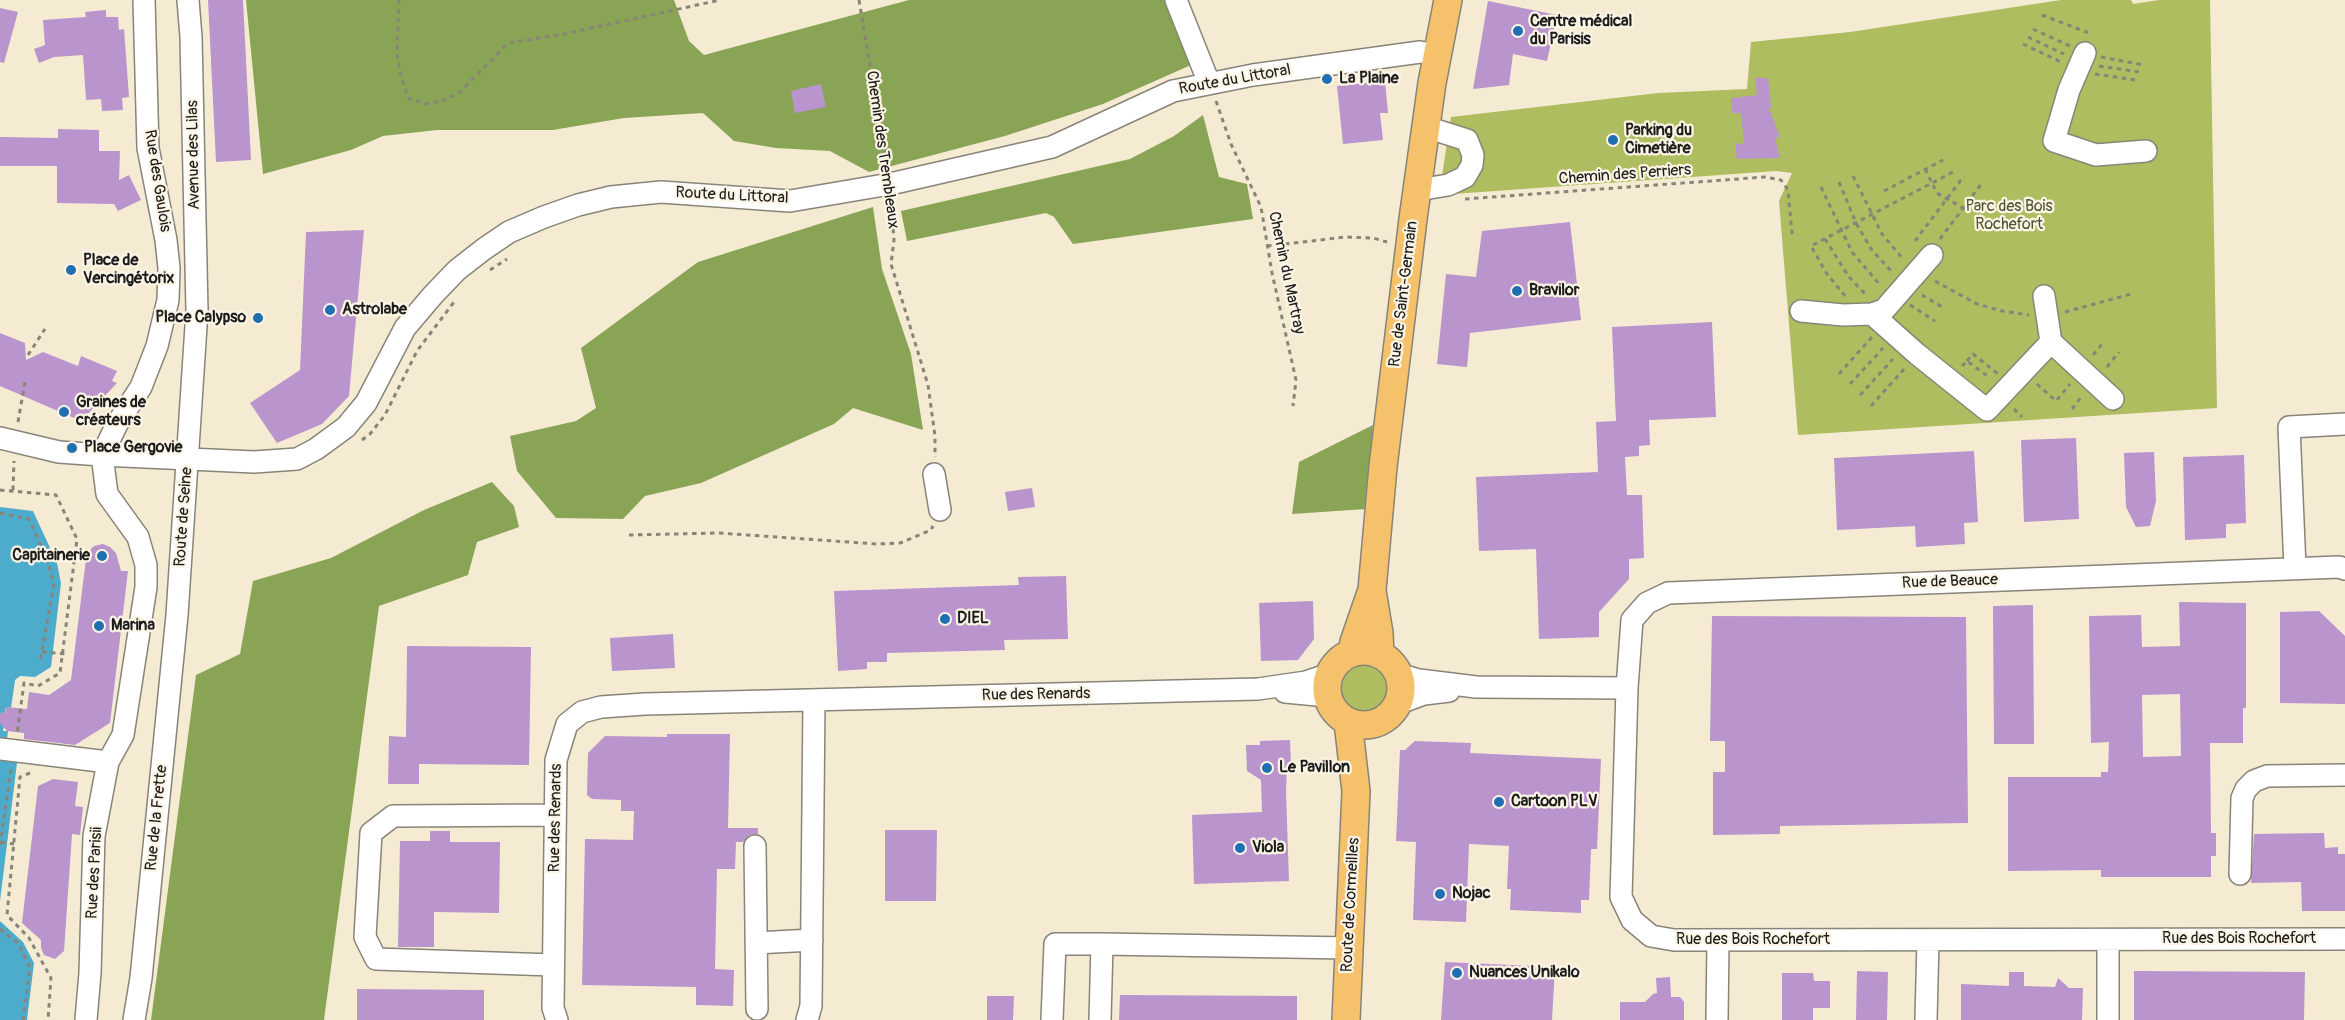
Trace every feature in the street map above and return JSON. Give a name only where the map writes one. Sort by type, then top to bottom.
[{"type":"main road","name":"Rue de Saint-Germain","points":[[1352,653],[1372,590],[1383,467],[1409,256],[1437,55],[1448,0]]},
{"type":"main road","name":"Rue de Saint-Germain","points":[[1372,590],[1379,633],[1389,664]]},
{"type":"main road","points":[[1366,652],[1389,664],[1400,694],[1397,704],[1385,719],[1362,725],[1348,722],[1339,716],[1332,707],[1329,685],[1336,665],[1352,653],[1366,652]]},
{"type":"main road","name":"Route de Cormeilles","points":[[1346,1020],[1356,790],[1348,722]]},
{"type":"main road","name":"Route de Cormeilles","points":[[1356,790],[1376,723]]},
{"type":"street","name":"Rue des Gaulois","points":[[102,455],[117,424],[141,387],[157,346],[168,300],[169,268],[166,240],[148,148],[144,0]]},
{"type":"street","name":"Avenue des Lilas","points":[[188,0],[191,37],[197,311]]},
{"type":"street","points":[[1176,0],[1209,83]]},
{"type":"street","name":"Route du Littoral","points":[[7,440],[59,452],[189,461],[254,462],[297,459],[316,449],[346,427],[366,403],[405,328],[457,270],[509,232],[544,217],[611,197],[661,192],[790,201],[888,197],[1052,147],[1173,91],[1209,83],[1420,52],[1437,55]]},
{"type":"street","points":[[2085,53],[2069,90],[2054,141],[2096,155],[2146,151]]},
{"type":"street","points":[[1418,190],[1448,185],[1464,177],[1472,165],[1473,155],[1467,140],[1426,128]]},
{"type":"street","points":[[1801,311],[1843,315],[1901,304],[1948,380],[1987,410],[2051,342]]},
{"type":"street","points":[[2045,306],[2051,342],[2113,399]]},
{"type":"street","name":"Route de Seine","points":[[177,615],[189,461],[197,311]]},
{"type":"street","points":[[2295,568],[2289,427],[2345,424]]},
{"type":"street","name":"Rue des Parisii","points":[[86,1020],[90,973],[94,836],[108,762],[123,735],[147,564],[138,537],[107,494],[102,455]]},
{"type":"street","points":[[934,474],[940,510]]},
{"type":"street","name":"Rue de Beauce","points":[[1627,688],[1632,620],[1647,603],[1668,593],[2295,568],[2339,567],[2345,569]]},
{"type":"street","name":"Rue de la Frette","points":[[134,1020],[142,966],[177,615]]},
{"type":"street","points":[[1389,664],[1419,680],[1476,687],[1627,688]]},
{"type":"street","name":"Rue des Renards","points":[[557,1020],[553,1008],[556,760],[567,724],[582,712],[601,706],[645,704],[1258,689],[1306,682],[1329,685]]},
{"type":"street","points":[[1397,704],[1424,694],[1476,687]]},
{"type":"street","name":"Rue des Bois Rochefort","points":[[1627,688],[1621,897],[1632,920],[1651,936],[1674,940],[1718,941],[2345,939]]},
{"type":"street","points":[[807,1020],[811,1006],[814,701]]},
{"type":"street","points":[[6,757],[47,755],[108,762]]},
{"type":"street","points":[[2240,874],[2242,798],[2246,789],[2254,781],[2267,776],[2345,775]]},
{"type":"street","points":[[553,965],[376,959],[365,937],[371,833],[393,816],[555,815]]},
{"type":"street","points":[[755,846],[757,1009]]},
{"type":"street","points":[[756,944],[812,940]]},
{"type":"street","points":[[1926,1020],[1928,940]]},
{"type":"street","points":[[2108,940],[2108,1020]]},
{"type":"street","points":[[1717,1020],[1718,941]]},
{"type":"street","points":[[1052,1020],[1055,944],[1349,948]]},
{"type":"street","points":[[1100,1020],[1102,944]]},
{"type":"path","points":[[399,0],[397,52],[400,73],[408,98],[426,104],[458,94],[508,43],[564,34],[720,0]]},
{"type":"path","name":"Chemin des Trembleaux","points":[[859,0],[894,240],[891,264],[928,385],[935,436],[934,474]]},
{"type":"path","points":[[2042,15],[2089,33],[2085,53]]},
{"type":"path","name":"Chemin du Martray","points":[[1209,83],[1231,144],[1261,207],[1267,246],[1296,380],[1293,406]]},
{"type":"path","points":[[1884,191],[1943,160]]},
{"type":"path","points":[[1925,169],[1937,192],[1962,208]]},
{"type":"path","points":[[1944,308],[1901,304],[1827,274],[1811,246],[1955,171]]},
{"type":"path","points":[[1853,176],[1871,216],[1891,246],[1901,304],[1871,406]]},
{"type":"path","points":[[1915,241],[1964,176]]},
{"type":"path","name":"Chemin des Perriers","points":[[1456,200],[1765,177],[1781,180],[1788,190],[1792,234]]},
{"type":"path","points":[[1839,182],[1856,224],[1870,249],[1886,268],[1901,304],[1860,395]]},
{"type":"path","points":[[1850,384],[1962,208],[1982,183]]},
{"type":"path","points":[[1821,187],[1852,252],[1877,282],[1901,304],[1977,304],[2013,313],[2045,306],[2131,294]]},
{"type":"path","points":[[888,197],[902,202]]},
{"type":"path","points":[[1267,246],[1346,237],[1373,238],[1389,243],[1409,256]]},
{"type":"path","points":[[1825,239],[1849,278],[1935,321]]},
{"type":"path","points":[[489,271],[508,258]]},
{"type":"path","points":[[357,444],[370,434],[385,415],[417,351],[459,297]]},
{"type":"path","points":[[1839,374],[1901,304]]},
{"type":"path","points":[[28,355],[45,328]]},
{"type":"path","points":[[1948,380],[1972,354],[2008,387]]},
{"type":"path","points":[[1967,361],[2008,387]]},
{"type":"path","points":[[13,490],[7,440],[25,382]]},
{"type":"path","points":[[0,490],[56,495],[77,539],[60,673],[39,686],[24,683],[17,732]]},
{"type":"path","points":[[629,535],[719,533],[877,544],[900,543],[931,530],[940,510]]},
{"type":"path","points":[[0,513],[28,519],[48,562],[54,584],[40,662]]},
{"type":"path","points":[[42,652],[67,654]]},
{"type":"path","points":[[47,755],[46,766],[20,777],[7,915],[29,938],[51,978],[48,1020]]},
{"type":"path","points":[[6,757],[0,844],[14,844]]},
{"type":"path","points":[[0,929],[19,944],[30,968],[24,1020]]},
{"type":"green space","points":[[246,0],[674,0],[689,41],[704,55],[909,0],[1169,0],[1191,65],[1103,104],[1005,136],[869,172],[830,151],[776,148],[734,141],[703,113],[624,118],[553,130],[437,130],[383,136],[351,150],[263,174]]},
{"type":"green space","name":"Parc des Bois Rochefort","points":[[2061,0],[2131,0],[2133,4],[2159,0],[2210,0],[2217,408],[1798,435],[1779,201],[1792,173],[1776,171],[1439,195],[1451,117],[1658,93],[1747,89],[1751,42],[1850,32]]},
{"type":"green space","points":[[1203,115],[1219,177],[1247,184],[1253,219],[1073,244],[1054,217],[1046,213],[907,241],[901,211],[1130,159],[1174,136]]},
{"type":"green space","points":[[873,207],[882,269],[911,354],[923,430],[853,408],[834,424],[701,483],[645,496],[623,519],[556,518],[517,471],[510,436],[576,421],[596,408],[581,348],[698,262]]},
{"type":"green space","points":[[1373,425],[1366,509],[1292,514],[1299,462]]},
{"type":"green space","points":[[492,482],[514,506],[519,527],[477,542],[468,575],[379,606],[324,1020],[151,1020],[196,675],[240,654],[253,581],[331,558],[424,510]]},
{"type":"green space","points":[[1364,662],[1374,664],[1382,670],[1388,678],[1390,688],[1388,698],[1382,706],[1374,712],[1364,714],[1354,712],[1346,706],[1340,698],[1338,688],[1340,678],[1346,670],[1354,664]]},
{"type":"water","points":[[0,507],[33,511],[57,563],[61,583],[51,667],[35,677],[20,676],[15,680],[11,708],[6,707],[5,712],[0,714]]},
{"type":"water","points":[[0,723],[4,725],[3,731],[8,731],[6,747],[17,763],[0,901]]},
{"type":"water","points":[[0,921],[23,942],[34,963],[27,1020],[0,1020]]},
{"type":"building","points":[[208,0],[243,0],[251,160],[216,162]]},
{"type":"building","name":"Centre médical du Parisis","points":[[1488,1],[1557,15],[1547,61],[1513,54],[1509,85],[1473,89]]},
{"type":"building","points":[[0,8],[18,12],[4,63],[0,62]]},
{"type":"building","points":[[106,10],[106,17],[118,17],[119,30],[124,29],[129,97],[122,98],[123,110],[102,111],[101,99],[86,100],[83,55],[54,57],[39,63],[34,49],[45,45],[43,20],[86,17],[85,12]]},
{"type":"building","points":[[1755,78],[1768,78],[1771,107],[1769,108],[1780,137],[1775,138],[1780,158],[1737,159],[1735,143],[1744,144],[1741,113],[1732,113],[1731,98],[1757,95]]},
{"type":"building","points":[[1385,81],[1388,113],[1380,113],[1383,140],[1343,144],[1337,86]]},
{"type":"building","points":[[821,84],[826,107],[795,113],[791,91]]},
{"type":"building","points":[[58,129],[99,130],[99,151],[120,151],[119,180],[129,175],[141,200],[118,211],[114,204],[57,203],[57,166],[0,166],[0,137],[58,138]]},
{"type":"building","points":[[1570,222],[1581,320],[1470,333],[1467,367],[1437,364],[1446,274],[1476,277],[1482,231]]},
{"type":"building","name":"Astrolabe","points":[[364,230],[349,396],[322,424],[277,443],[250,403],[300,370],[306,232]]},
{"type":"building","points":[[1712,322],[1716,417],[1649,420],[1650,445],[1639,446],[1639,456],[1625,457],[1627,495],[1642,495],[1644,558],[1629,559],[1629,579],[1599,612],[1599,637],[1539,639],[1536,549],[1479,551],[1476,477],[1598,472],[1596,422],[1616,421],[1612,327]]},
{"type":"building","points":[[0,333],[25,343],[26,360],[43,352],[78,366],[81,356],[117,371],[112,381],[117,383],[81,421],[0,386]]},
{"type":"building","points":[[2076,438],[2079,519],[2024,522],[2021,440]]},
{"type":"building","points":[[1974,451],[1978,522],[1964,523],[1965,544],[1916,547],[1915,526],[1837,530],[1834,458]]},
{"type":"building","points":[[2154,452],[2156,501],[2150,526],[2136,527],[2126,507],[2124,453]]},
{"type":"building","points":[[2244,455],[2246,523],[2226,524],[2226,538],[2185,540],[2183,457]]},
{"type":"building","points":[[1032,488],[1035,507],[1008,511],[1005,492]]},
{"type":"building","name":"Marina","points":[[103,544],[116,553],[121,571],[128,571],[110,723],[75,745],[24,739],[24,733],[7,731],[0,723],[0,714],[6,711],[6,707],[27,709],[29,692],[49,695],[71,680],[86,559],[88,552],[94,546]]},
{"type":"building","points":[[1066,576],[1068,639],[1004,640],[1005,650],[887,653],[887,662],[867,662],[867,669],[838,671],[834,591],[1019,585],[1018,577]]},
{"type":"building","points":[[1313,601],[1314,639],[1298,660],[1261,661],[1259,603]]},
{"type":"building","points":[[2179,602],[2246,603],[2246,708],[2243,708],[2243,743],[2210,743],[2211,833],[2216,833],[2216,856],[2211,856],[2211,877],[2101,877],[2101,870],[2008,871],[2008,777],[2101,777],[2101,772],[2108,772],[2109,742],[2091,743],[2089,616],[2141,615],[2142,647],[2180,646]],"holes":[[[2180,694],[2181,756],[2143,757],[2142,695]]]},
{"type":"building","points":[[2033,605],[2034,744],[1994,744],[1993,606]]},
{"type":"building","points":[[2319,611],[2345,636],[2345,704],[2280,703],[2280,612]]},
{"type":"building","points":[[1712,616],[1966,617],[1968,823],[1780,826],[1780,834],[1713,835],[1713,772],[1725,772],[1725,741],[1710,741]]},
{"type":"building","points":[[673,634],[675,668],[612,671],[610,638]]},
{"type":"building","points":[[407,646],[531,647],[529,765],[419,764],[419,784],[388,784],[389,736],[406,737]]},
{"type":"building","points":[[667,734],[730,734],[728,828],[758,828],[758,834],[749,835],[743,842],[736,842],[735,869],[717,869],[715,969],[734,970],[733,1006],[696,1005],[696,987],[582,985],[585,839],[633,840],[634,811],[621,811],[621,800],[592,799],[587,795],[588,753],[605,736],[667,737]]},
{"type":"building","name":"Viola","points":[[1290,740],[1291,766],[1287,766],[1286,792],[1289,881],[1194,884],[1192,815],[1262,812],[1261,780],[1247,771],[1246,745],[1260,745],[1260,741]]},
{"type":"building","name":"Cartoon PLV","points":[[1415,741],[1471,743],[1470,753],[1601,759],[1597,849],[1591,849],[1589,900],[1581,900],[1581,913],[1510,910],[1511,889],[1507,889],[1509,846],[1469,844],[1466,922],[1413,920],[1416,842],[1396,841],[1400,750],[1405,750]]},
{"type":"building","points":[[53,779],[78,782],[75,806],[83,807],[80,835],[72,834],[64,951],[55,959],[44,955],[41,940],[22,923],[38,786]]},
{"type":"building","points":[[885,830],[937,830],[936,901],[885,901]]},
{"type":"building","points":[[430,831],[450,831],[450,842],[500,842],[499,913],[434,912],[434,947],[398,947],[400,841],[430,841]]},
{"type":"building","points":[[2324,833],[2325,848],[2338,847],[2338,854],[2345,854],[2345,911],[2302,911],[2301,882],[2251,883],[2254,834]]},
{"type":"building","points":[[1445,962],[1555,967],[1552,1020],[1441,1020]]},
{"type":"building","points":[[1857,971],[1888,972],[1887,1020],[1856,1020]]},
{"type":"building","points":[[2134,971],[2305,972],[2304,1020],[2134,1020]]},
{"type":"building","points":[[2009,972],[2024,972],[2024,986],[2055,987],[2058,978],[2069,988],[2083,988],[2082,1020],[1961,1020],[1961,984],[2009,986]]},
{"type":"building","points":[[1782,973],[1813,973],[1814,981],[1830,981],[1830,1008],[1813,1008],[1813,1020],[1782,1020]]},
{"type":"building","points":[[1670,977],[1671,997],[1680,997],[1684,1002],[1684,1020],[1620,1020],[1620,1002],[1645,1002],[1657,993],[1656,978]]},
{"type":"building","points":[[357,989],[484,990],[484,1020],[357,1020]]},
{"type":"building","points":[[1120,995],[1297,996],[1297,1020],[1119,1020]]},
{"type":"building","points":[[987,996],[1014,996],[1013,1020],[987,1020]]},
{"type":"place","name":"Centre médical du Parisis","points":[[1518,31]]},
{"type":"place","name":"La Plaine","points":[[1327,79]]},
{"type":"place","name":"Parking du Cimetière","points":[[1613,140]]},
{"type":"place","name":"Place de Vercingétorix","points":[[71,270]]},
{"type":"place","name":"Bravilor","points":[[1517,291]]},
{"type":"place","name":"Astrolabe","points":[[330,310]]},
{"type":"place","name":"Place Calypso","points":[[258,318]]},
{"type":"place","name":"Graines de créateurs","points":[[64,412]]},
{"type":"place","name":"Place Gergovie","points":[[72,448]]},
{"type":"place","name":"Capitainerie","points":[[102,556]]},
{"type":"place","name":"DIEL","points":[[945,619]]},
{"type":"place","name":"Marina","points":[[99,626]]},
{"type":"place","name":"Le Pavillon","points":[[1267,768]]},
{"type":"place","name":"Cartoon PLV","points":[[1499,802]]},
{"type":"place","name":"Viola","points":[[1240,848]]},
{"type":"place","name":"Nojac","points":[[1440,894]]},
{"type":"place","name":"Nuances Unikalo","points":[[1457,973]]}]
